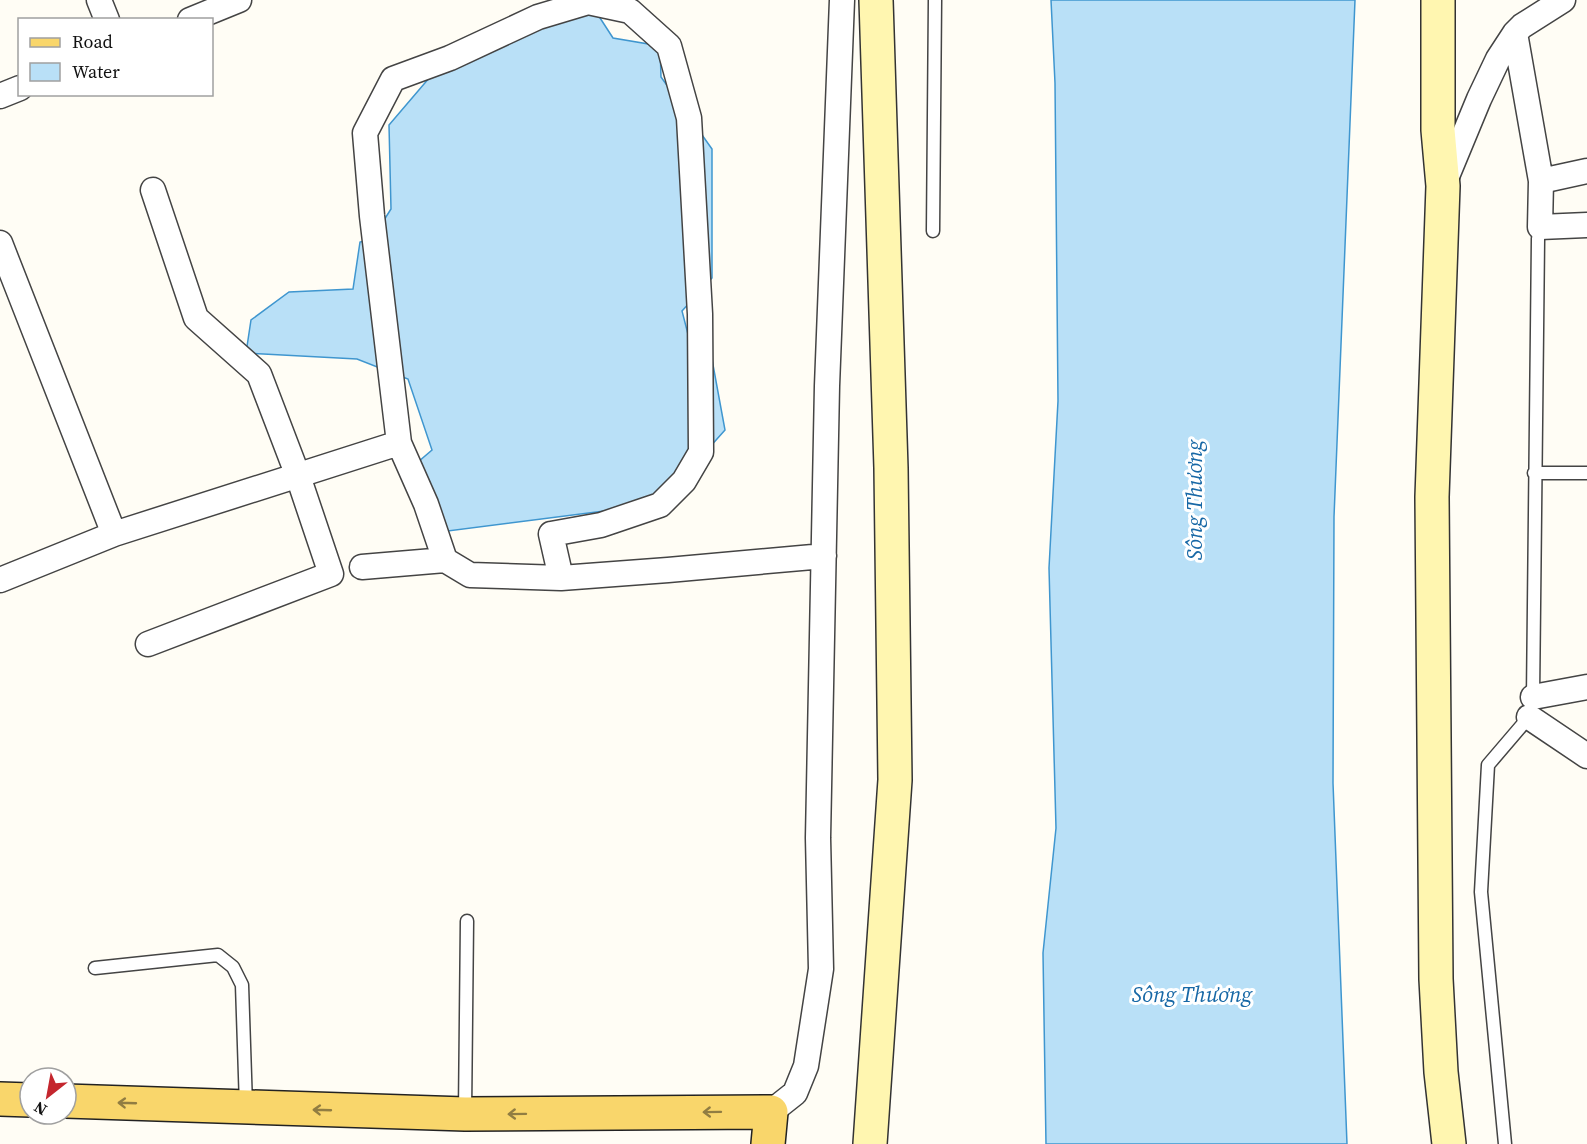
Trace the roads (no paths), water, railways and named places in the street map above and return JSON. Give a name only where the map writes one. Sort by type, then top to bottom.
[{"type":"main road","points":[[0,1099],[18,1100]]},
{"type":"main road","points":[[78,1101],[764,1123]]},
{"type":"main road","points":[[751,1144],[764,1123]]},
{"type":"street","points":[[99,0],[106,18]]},
{"type":"street","points":[[195,18],[239,0]]},
{"type":"street","points":[[764,1123],[795,1093],[806,1066],[821,969],[818,838],[827,386],[842,0]]},
{"type":"street","points":[[870,1144],[895,780],[891,468],[876,0]]},
{"type":"street","points":[[1438,0],[1438,130],[1443,186],[1432,497],[1436,979],[1441,1072],[1449,1144]]},
{"type":"street","points":[[1443,186],[1498,59],[1522,26],[1563,0]]},
{"type":"street","points":[[445,560],[426,504],[399,443],[372,216],[365,133],[393,79],[450,58],[538,17],[588,2],[630,11],[669,46],[689,118],[700,314],[701,452],[684,481],[660,505],[601,525],[550,534],[561,578]]},
{"type":"street","points":[[1515,33],[1541,181],[1540,227],[1587,225]]},
{"type":"street","points":[[0,96],[18,89]]},
{"type":"street","points":[[1541,181],[1587,171]]},
{"type":"street","points":[[148,644],[331,574],[298,476],[259,374],[196,318],[153,190]]},
{"type":"street","points":[[0,243],[114,534]]},
{"type":"street","points":[[0,580],[114,534],[399,443]]},
{"type":"street","points":[[362,567],[445,560],[470,575],[561,578],[824,556]]},
{"type":"street","points":[[1587,687],[1531,707],[1587,756]]},
{"type":"lane","points":[[933,231],[936,0]]},
{"type":"lane","points":[[1505,1144],[1481,892],[1488,765],[1531,707],[1540,227]]},
{"type":"lane","points":[[1534,473],[1587,473]]},
{"type":"lane","points":[[465,1114],[467,921]]},
{"type":"lane","points":[[95,968],[218,955],[233,967],[242,985],[246,1107]]},
{"type":"water","name":"Sông Thương","points":[[1051,0],[1355,0],[1334,517],[1333,783],[1347,1144],[1046,1144],[1043,953],[1056,828],[1049,568],[1058,401],[1055,83]]},
{"type":"water","points":[[591,4],[613,38],[660,46],[661,77],[712,149],[712,278],[682,311],[690,342],[709,343],[725,430],[659,504],[440,532],[411,468],[432,450],[408,379],[357,359],[246,353],[251,320],[289,292],[353,289],[360,242],[372,239],[391,209],[389,125],[459,43],[511,43]]}]
